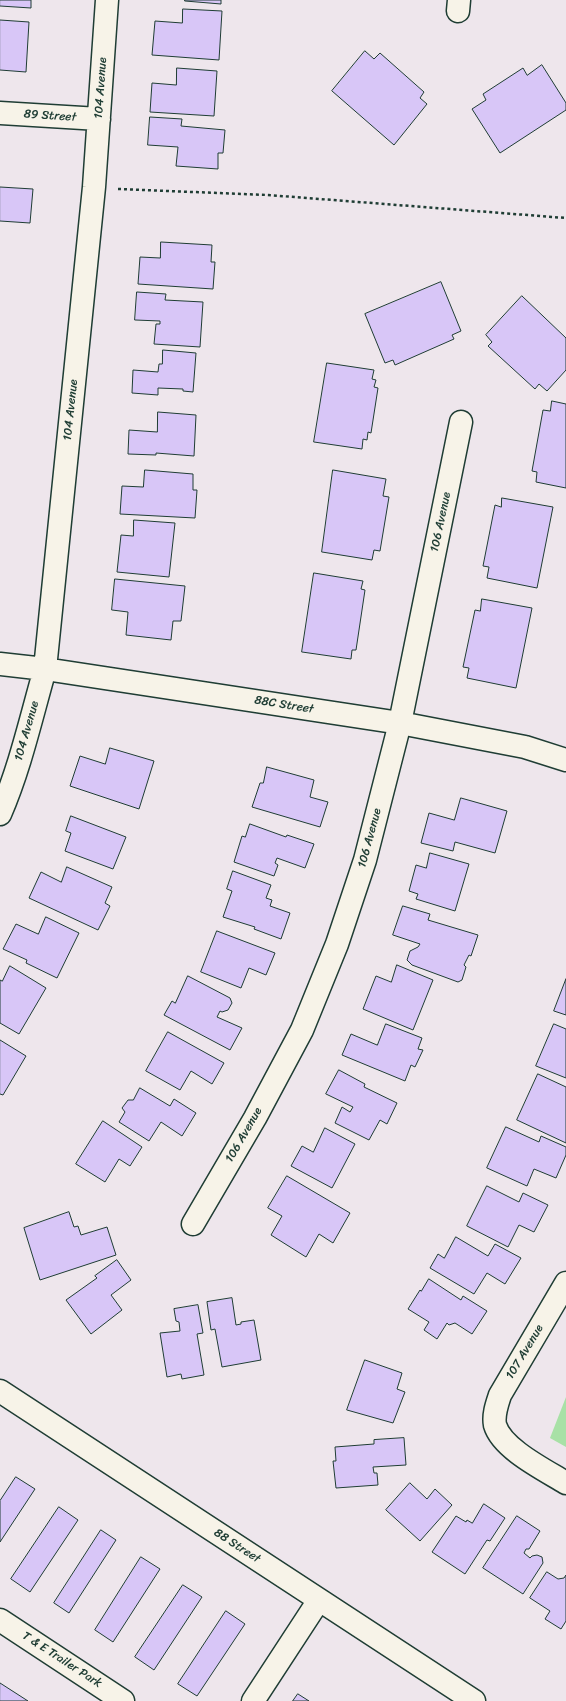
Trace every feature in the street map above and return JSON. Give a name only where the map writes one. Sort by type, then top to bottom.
[{"type":"street","name":"104 Avenue","points":[[0,814],[24,744],[45,669],[94,187],[107,0]]},
{"type":"street","name":"89 Street","points":[[0,112],[99,119]]},
{"type":"street","name":"106 Avenue","points":[[193,1224],[255,1118],[302,1030],[337,944],[365,860],[400,723],[461,422]]},
{"type":"street","name":"88C Street","points":[[0,664],[45,669],[400,723],[525,747],[566,760]]},
{"type":"street","name":"107 Avenue","points":[[566,1283],[500,1395],[495,1408],[495,1424],[501,1437],[521,1454],[566,1483]]},
{"type":"street","name":"88 Street","points":[[0,1391],[474,1701]]},
{"type":"street","points":[[253,1701],[319,1600]]},
{"type":"street","name":"T & E Trailer Park","points":[[0,1620],[123,1701]]},
{"type":"path","points":[[94,187],[268,195],[566,218]]},
{"type":"green space","points":[[566,1397],[566,1447],[550,1438]]},
{"type":"building","points":[[0,0],[31,0],[31,8],[0,6]]},
{"type":"building","points":[[221,0],[221,4],[185,1]]},
{"type":"building","points":[[183,9],[222,11],[219,60],[152,55],[155,21],[182,23]]},
{"type":"building","points":[[0,20],[29,22],[26,72],[0,70]]},
{"type":"building","points":[[365,51],[374,59],[380,53],[424,92],[420,98],[427,104],[394,145],[332,91]]},
{"type":"building","points":[[542,65],[566,103],[566,110],[500,153],[472,109],[486,100],[483,94],[523,68],[527,75]]},
{"type":"building","points":[[177,68],[217,71],[214,116],[150,112],[152,83],[176,85]]},
{"type":"building","points":[[150,117],[182,119],[181,126],[225,130],[223,153],[218,153],[218,169],[176,166],[178,147],[148,145]]},
{"type":"building","points":[[0,187],[33,189],[30,223],[0,221]]},
{"type":"building","points":[[161,242],[212,245],[211,262],[215,262],[213,289],[138,284],[140,257],[160,258]]},
{"type":"building","points":[[441,282],[461,331],[452,335],[454,339],[395,365],[393,360],[385,363],[365,314]]},
{"type":"building","points":[[137,292],[166,294],[165,300],[203,302],[200,347],[154,344],[156,324],[160,324],[160,321],[135,320]]},
{"type":"building","points":[[522,296],[566,338],[566,370],[547,391],[539,384],[535,389],[488,346],[492,342],[486,335]]},
{"type":"building","points":[[163,350],[196,353],[193,392],[183,391],[183,389],[158,388],[158,395],[132,393],[133,370],[158,372],[159,364],[162,364]]},
{"type":"building","points":[[327,363],[374,370],[372,379],[376,380],[374,387],[378,388],[371,433],[368,432],[367,440],[363,439],[362,449],[314,442]]},
{"type":"building","points":[[552,401],[566,404],[566,488],[536,482],[537,472],[532,471],[543,410],[550,411]]},
{"type":"building","points":[[158,412],[196,415],[194,456],[156,453],[156,455],[128,454],[129,430],[157,432]]},
{"type":"building","points":[[145,470],[193,474],[193,490],[197,490],[195,518],[120,514],[122,486],[143,487]]},
{"type":"building","points":[[333,470],[386,479],[383,496],[389,497],[380,551],[374,550],[372,560],[322,552]]},
{"type":"building","points":[[502,498],[553,507],[537,588],[487,578],[489,567],[483,566],[495,505],[501,507]]},
{"type":"building","points":[[134,520],[175,523],[169,577],[117,572],[121,535],[133,536]]},
{"type":"building","points":[[314,573],[363,581],[361,589],[365,590],[356,650],[352,650],[351,659],[302,652]]},
{"type":"building","points":[[115,579],[185,586],[181,621],[173,621],[171,640],[126,635],[128,612],[112,610]]},
{"type":"building","points":[[482,599],[532,608],[516,688],[467,678],[469,668],[463,667],[475,610],[480,611]]},
{"type":"building","points":[[110,748],[154,761],[139,809],[70,786],[80,756],[105,764]]},
{"type":"building","points":[[267,767],[314,780],[310,797],[328,802],[320,827],[252,807],[260,783],[263,783]]},
{"type":"building","points":[[461,798],[507,811],[495,853],[455,842],[453,851],[421,843],[429,813],[454,820]]},
{"type":"building","points":[[71,816],[126,837],[113,869],[65,851],[71,833],[66,831]]},
{"type":"building","points":[[250,824],[286,837],[287,835],[314,844],[305,868],[277,858],[275,863],[278,865],[274,876],[234,862],[242,836],[245,837]]},
{"type":"building","points":[[430,853],[469,864],[455,911],[416,899],[418,894],[409,891],[416,865],[426,868]]},
{"type":"building","points":[[67,867],[112,887],[105,903],[110,906],[98,930],[29,898],[41,872],[61,882]]},
{"type":"building","points":[[233,871],[271,885],[266,898],[272,900],[270,906],[290,913],[281,939],[254,929],[255,927],[223,917],[232,891],[227,889]]},
{"type":"building","points":[[403,906],[430,914],[428,920],[478,935],[471,956],[469,955],[464,965],[466,967],[462,980],[458,982],[412,965],[407,960],[410,951],[418,947],[420,944],[393,935]]},
{"type":"building","points":[[46,917],[79,933],[57,978],[26,963],[27,960],[3,949],[16,924],[38,934]]},
{"type":"building","points":[[217,931],[275,953],[266,975],[249,968],[241,988],[201,972]]},
{"type":"building","points":[[397,965],[433,980],[413,1030],[363,1009],[376,976],[391,982]]},
{"type":"building","points":[[10,966],[46,988],[19,1034],[0,1023],[0,980],[2,981]]},
{"type":"building","points":[[188,976],[230,998],[232,1003],[228,1010],[222,1012],[220,1011],[217,1017],[242,1028],[230,1050],[164,1015],[172,1001],[175,1003]]},
{"type":"building","points":[[566,979],[566,1015],[554,1011]]},
{"type":"building","points":[[386,1024],[422,1038],[418,1049],[423,1050],[415,1067],[411,1065],[405,1081],[342,1055],[351,1034],[377,1045]]},
{"type":"building","points":[[554,1024],[566,1029],[566,1078],[536,1066]]},
{"type":"building","points":[[168,1032],[224,1063],[212,1084],[191,1071],[180,1090],[146,1071]]},
{"type":"building","points":[[0,1040],[26,1056],[3,1095],[0,1094]]},
{"type":"building","points":[[339,1070],[365,1084],[364,1087],[397,1103],[387,1124],[380,1120],[369,1140],[335,1123],[342,1107],[350,1112],[353,1107],[326,1094]]},
{"type":"building","points":[[538,1074],[566,1087],[566,1143],[517,1120]]},
{"type":"building","points":[[140,1088],[170,1106],[174,1099],[196,1113],[182,1136],[161,1122],[149,1141],[119,1122],[125,1112],[122,1108],[128,1100],[133,1100]]},
{"type":"building","points":[[103,1121],[142,1147],[130,1166],[119,1159],[105,1182],[76,1164]]},
{"type":"building","points":[[506,1127],[539,1142],[541,1136],[566,1147],[566,1155],[556,1178],[534,1169],[527,1186],[487,1168]]},
{"type":"building","points":[[325,1128],[355,1144],[332,1188],[291,1166],[302,1146],[313,1152]]},
{"type":"building","points":[[287,1176],[350,1213],[333,1243],[319,1234],[306,1257],[271,1235],[282,1216],[268,1208]]},
{"type":"building","points":[[487,1186],[519,1202],[523,1193],[548,1205],[534,1232],[519,1225],[508,1247],[467,1226]]},
{"type":"building","points":[[69,1212],[74,1227],[78,1226],[81,1235],[107,1227],[116,1255],[40,1280],[24,1228]]},
{"type":"building","points":[[456,1237],[488,1256],[495,1244],[521,1258],[505,1284],[487,1273],[474,1294],[430,1268],[438,1254],[444,1258]]},
{"type":"building","points":[[117,1260],[131,1280],[111,1295],[122,1310],[91,1334],[66,1300],[97,1278],[95,1276]]},
{"type":"building","points":[[429,1279],[461,1300],[463,1296],[487,1311],[472,1334],[455,1323],[449,1325],[447,1323],[437,1339],[424,1330],[429,1322],[408,1309]]},
{"type":"building","points":[[232,1298],[236,1325],[241,1324],[241,1322],[254,1320],[261,1360],[222,1367],[215,1329],[211,1330],[207,1302]]},
{"type":"building","points":[[198,1305],[203,1333],[197,1334],[204,1375],[182,1379],[181,1374],[167,1377],[160,1333],[180,1331],[179,1322],[176,1321],[174,1309]]},
{"type":"building","points":[[365,1360],[402,1373],[397,1389],[405,1392],[393,1423],[347,1410]]},
{"type":"building","points":[[404,1438],[406,1465],[373,1467],[374,1473],[377,1473],[378,1485],[336,1488],[333,1461],[336,1461],[335,1447],[374,1444],[374,1440]]},
{"type":"building","points":[[16,1477],[35,1489],[0,1542],[0,1501]]},
{"type":"building","points":[[410,1483],[427,1499],[435,1489],[452,1505],[420,1541],[386,1510]]},
{"type":"building","points":[[484,1504],[505,1518],[490,1541],[487,1540],[465,1574],[432,1552],[456,1516],[466,1522],[467,1520],[472,1523]]},
{"type":"building","points":[[59,1507],[78,1520],[30,1592],[11,1579]]},
{"type":"building","points":[[517,1516],[540,1531],[529,1549],[526,1549],[524,1553],[530,1558],[537,1555],[542,1557],[543,1563],[523,1594],[483,1568]]},
{"type":"building","points":[[101,1530],[116,1540],[69,1613],[54,1603]]},
{"type":"building","points":[[141,1557],[160,1569],[113,1642],[95,1630]]},
{"type":"building","points":[[547,1572],[558,1579],[564,1578],[566,1575],[566,1621],[561,1629],[545,1619],[550,1611],[530,1598]]},
{"type":"building","points":[[183,1585],[202,1597],[154,1670],[135,1657]]},
{"type":"building","points":[[226,1611],[245,1624],[197,1696],[178,1684]]},
{"type":"building","points":[[0,1683],[28,1701],[0,1701]]},
{"type":"building","points":[[298,1694],[309,1701],[293,1701]]}]
